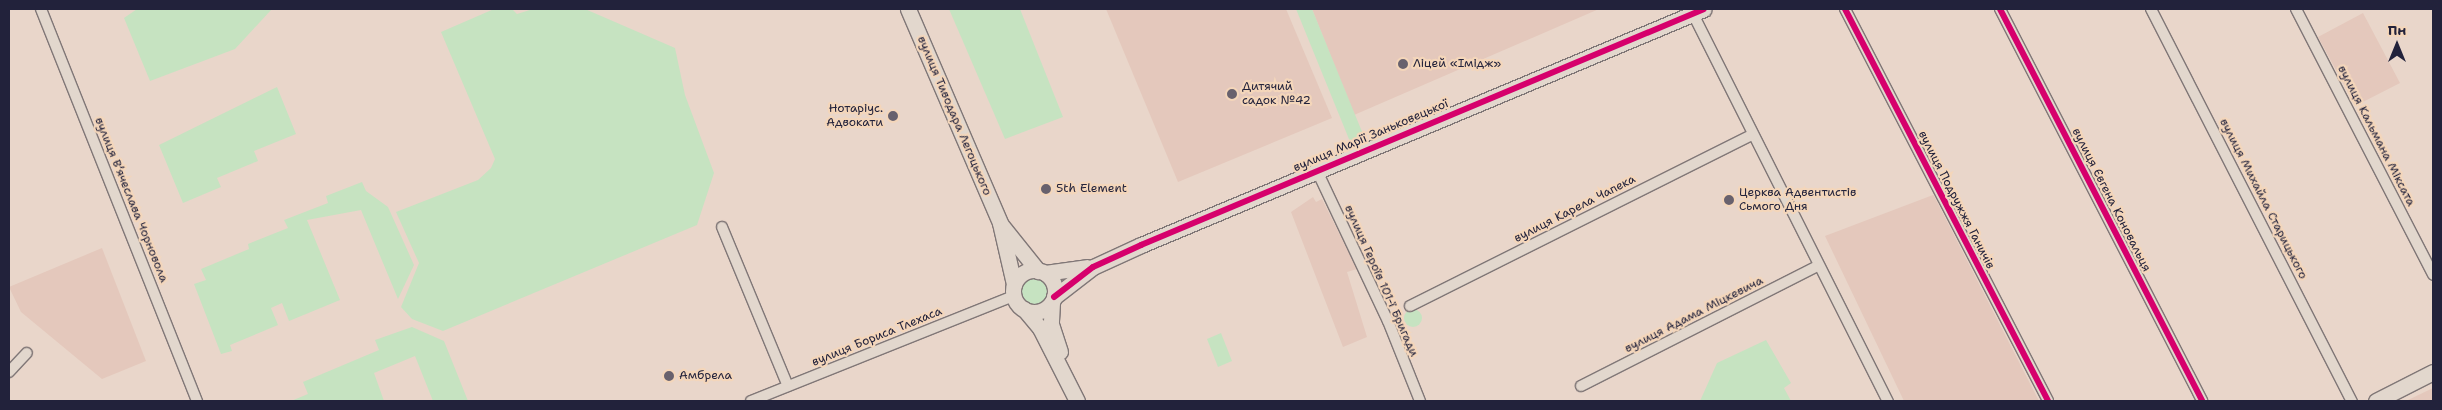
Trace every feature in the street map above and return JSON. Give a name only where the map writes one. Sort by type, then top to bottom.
[{"type":"street","name":"вулиця Вʼячеслава Чорновола","points":[[41,9],[198,401]]},
{"type":"street","name":"вулиця Тиводара Легоцького","points":[[908,9],[1000,223],[1014,290]]},
{"type":"street","name":"вулиця Подружжя Ганичів","points":[[1845,9],[2048,401]]},
{"type":"street","name":"вулиця Євгена Коновальця","points":[[2000,9],[2202,401]]},
{"type":"street","name":"вулиця Михайла Старицького","points":[[2151,9],[2352,401]]},
{"type":"street","name":"вулиця Кальмана Міксата","points":[[2296,9],[2433,275]]},
{"type":"street","points":[[1696,10],[1751,135],[1888,401]]},
{"type":"street","name":"вулиця Марії Заньковецької","points":[[1041,272],[1093,266],[1696,10]]},
{"type":"street","name":"вулиця Карела Чапека","points":[[1410,306],[1751,135]]},
{"type":"street","name":"вулиця Героїв 101-ї Бригади","points":[[1317,171],[1388,321],[1420,401]]},
{"type":"street","name":"вулиця Тиводара Легоцького","points":[[1000,223],[1041,272]]},
{"type":"street","points":[[722,227],[788,386]]},
{"type":"street","name":"вулиця Марії Заньковецької","points":[[1053,299],[1093,266]]},
{"type":"street","name":"вулиця Адама Міцкевича","points":[[1582,386],[1818,266]]},
{"type":"street","points":[[1063,369],[1056,339],[1053,299],[1041,272],[1023,273],[1014,290],[1024,309],[1063,369],[1077,401]]},
{"type":"street","name":"вулиця Бориса Тлехаса","points":[[751,401],[1014,290]]},
{"type":"street","points":[[1024,309],[1037,311],[1053,299]]},
{"type":"street","points":[[9,372],[26,353]]},
{"type":"street","points":[[2376,401],[2433,372]]},
{"type":"shaded area","name":"Дитячий садок №42","points":[[1106,9],[1286,9],[1332,118],[1178,182]]},
{"type":"shaded area","name":"Ліцей «Імідж»","points":[[1312,9],[1599,9],[1354,115]]},
{"type":"shaded area","points":[[2363,13],[2400,83],[2355,106],[2341,79],[2346,76],[2343,70],[2337,72],[2318,37]]},
{"type":"shaded area","points":[[1933,195],[2039,401],[1904,401],[1825,236]]},
{"type":"shaded area","points":[[1313,197],[1316,202],[1322,199],[1357,269],[1347,272],[1367,337],[1343,347],[1291,212]]},
{"type":"shaded area","points":[[102,248],[146,361],[102,379],[21,312],[9,287]]},
{"type":"shaded area","points":[[2433,388],[2433,401],[2406,401]]},
{"type":"green space","points":[[137,9],[272,9],[235,49],[150,81],[124,18]]},
{"type":"green space","points":[[494,9],[512,9],[517,14],[533,9],[585,9],[675,48],[685,95],[714,173],[697,225],[443,331],[412,319],[401,307],[419,263],[396,212],[478,180],[491,168],[495,159],[441,32]]},
{"type":"green space","points":[[949,9],[1020,9],[1063,117],[1005,139]]},
{"type":"green space","points":[[1296,9],[1312,9],[1367,144],[1353,149]]},
{"type":"green space","points":[[277,87],[296,134],[254,151],[258,161],[217,178],[221,187],[183,203],[159,145]]},
{"type":"green space","points":[[362,182],[366,191],[388,207],[414,265],[398,299],[361,210],[307,220],[340,300],[289,321],[282,303],[271,308],[278,325],[230,345],[232,351],[221,354],[194,284],[206,280],[201,269],[249,249],[248,244],[288,228],[284,220],[328,203],[326,196]]},
{"type":"green space","points":[[1034,276],[1040,277],[1048,285],[1048,297],[1040,305],[1034,306],[1028,305],[1020,297],[1019,291],[1020,285],[1028,277]]},
{"type":"green space","points":[[1409,309],[1417,309],[1422,314],[1420,325],[1409,327],[1404,322],[1404,314]]},
{"type":"green space","points":[[412,327],[444,341],[468,401],[433,401],[415,356],[374,373],[384,401],[291,401],[308,394],[303,382],[379,350],[375,340]]},
{"type":"green space","points":[[1221,333],[1232,361],[1218,367],[1207,339]]},
{"type":"green space","points":[[1766,340],[1791,383],[1784,388],[1791,401],[1700,401],[1717,363]]},
{"type":"cycle path","points":[[1054,297],[1093,267],[1141,245],[1704,9]]},
{"type":"cycle path","points":[[1845,9],[2048,401]]},
{"type":"cycle path","points":[[2000,9],[2202,401]]},
{"type":"place","name":"Ліцей «Імідж»","points":[[1403,64]]},
{"type":"place","name":"Дитячий садок №42","points":[[1232,94]]},
{"type":"place","name":"Нотаріус. Адвокати","points":[[893,116]]},
{"type":"place","name":"5th Element","points":[[1046,189]]},
{"type":"place","name":"Церква Адвентистів Сьмого Дня","points":[[1729,200]]},
{"type":"place","name":"Амбрела","points":[[669,376]]}]
